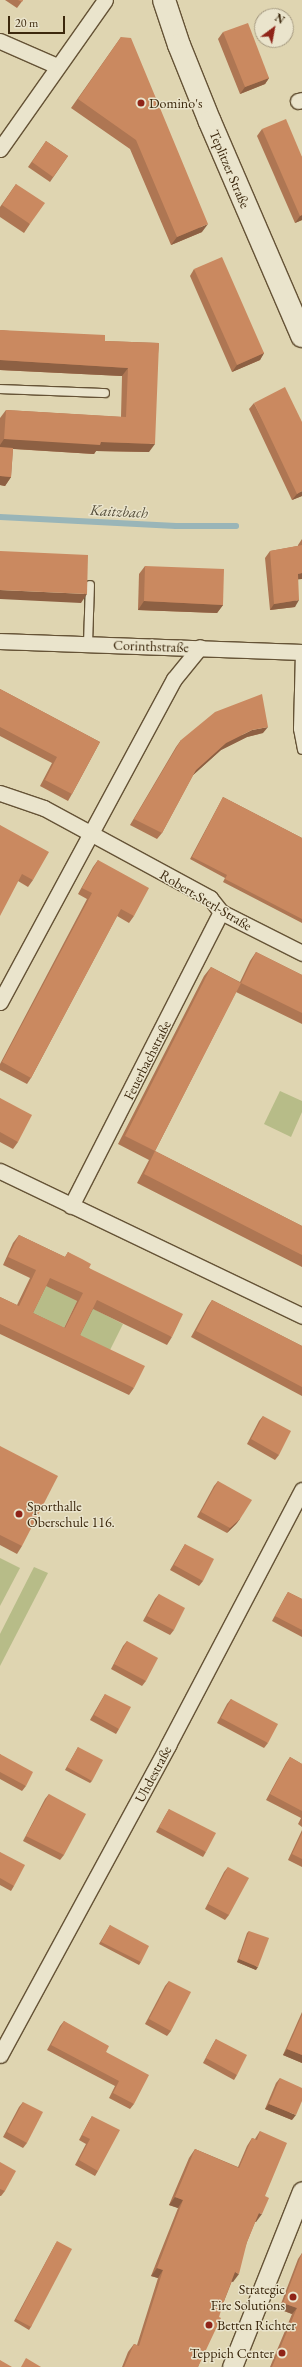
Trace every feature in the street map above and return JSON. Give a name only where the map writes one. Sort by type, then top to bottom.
[{"type":"main road","name":"Teplitzer Straße","points":[[164,0],[179,45],[210,122],[302,336]]},
{"type":"street","points":[[0,149],[57,66],[105,0]]},
{"type":"street","points":[[0,41],[57,66]]},
{"type":"street","name":"Corinthstraße","points":[[0,641],[200,647],[301,652]]},
{"type":"street","points":[[0,1002],[174,679],[200,647]]},
{"type":"street","points":[[0,794],[44,808],[90,834]]},
{"type":"street","name":"Robert-Sterl-Straße","points":[[90,834],[210,898],[221,912],[302,953]]},
{"type":"street","name":"Feuerbachstraße","points":[[71,1206],[221,912]]},
{"type":"street","points":[[0,1171],[302,1316]]},
{"type":"street","name":"Uhdestraße","points":[[0,2055],[168,1745],[302,1490]]},
{"type":"street","points":[[232,2367],[302,2191]]},
{"type":"lane","points":[[0,389],[105,392]]},
{"type":"lane","points":[[88,644],[90,585]]},
{"type":"lane","points":[[301,652],[298,729],[302,750]]},
{"type":"green space","points":[[280,1091],[302,1101],[302,1112],[291,1137],[264,1124]]},
{"type":"green space","points":[[45,1285],[77,1301],[60,1336],[28,1321]]},
{"type":"green space","points":[[92,1308],[123,1324],[106,1358],[74,1343]]},
{"type":"green space","points":[[0,1558],[20,1568],[0,1606]]},
{"type":"green space","points":[[34,1567],[48,1573],[0,1666],[0,1634]]},
{"type":"building","points":[[248,23],[254,39],[254,48],[258,48],[269,78],[245,87],[223,32]]},
{"type":"building","points":[[121,37],[131,38],[208,224],[177,237],[136,140],[78,99]]},
{"type":"building","points":[[286,119],[302,157],[302,215],[300,216],[262,129]]},
{"type":"building","points":[[46,141],[68,156],[53,177],[32,162]]},
{"type":"building","points":[[16,184],[45,203],[30,224],[2,205]]},
{"type":"building","points":[[222,257],[264,353],[237,365],[194,269]]},
{"type":"building","points":[[0,330],[105,335],[105,341],[159,343],[155,444],[101,442],[100,445],[4,439],[6,410],[126,417],[128,368],[0,360]]},
{"type":"building","points":[[285,387],[302,422],[302,491],[297,494],[254,403]]},
{"type":"building","points":[[0,447],[13,448],[11,477],[0,476]]},
{"type":"building","points":[[302,545],[302,573],[298,574],[299,600],[274,604],[270,551]]},
{"type":"building","points":[[0,551],[88,555],[87,594],[0,590]]},
{"type":"building","points":[[145,566],[224,569],[223,605],[144,601]]},
{"type":"building","points":[[0,689],[100,742],[72,794],[45,780],[57,757],[0,727]]},
{"type":"building","points":[[262,694],[268,727],[252,730],[226,743],[196,770],[162,833],[134,819],[181,740],[215,712]]},
{"type":"building","points":[[223,797],[302,838],[302,919],[225,879],[227,875],[192,857]]},
{"type":"building","points":[[0,825],[49,852],[33,880],[22,874],[0,916]]},
{"type":"building","points":[[98,860],[149,888],[134,916],[121,909],[31,1078],[2,1062],[92,893],[82,888]]},
{"type":"building","points":[[256,952],[302,975],[302,1013],[241,983]]},
{"type":"building","points":[[211,967],[241,983],[155,1151],[125,1136]]},
{"type":"building","points":[[0,1098],[32,1115],[18,1142],[0,1132]]},
{"type":"building","points":[[155,1151],[302,1226],[302,1255],[144,1174]]},
{"type":"building","points":[[19,1235],[65,1257],[68,1252],[91,1264],[89,1268],[183,1314],[172,1337],[97,1300],[80,1335],[145,1366],[134,1388],[0,1324],[0,1297],[19,1306],[36,1270],[8,1257]],"holes":[[[50,1278],[83,1293],[65,1328],[33,1313]]]},
{"type":"building","points":[[212,1300],[302,1346],[302,1387],[196,1331]]},
{"type":"building","points":[[263,1416],[291,1431],[279,1455],[251,1439]]},
{"type":"building","name":"Sporthalle Oberschule 116.","points":[[0,1446],[58,1476],[22,1546],[0,1535]]},
{"type":"building","points":[[218,1481],[252,1500],[240,1519],[230,1528],[201,1512]]},
{"type":"building","points":[[185,1544],[214,1559],[203,1581],[174,1565]]},
{"type":"building","points":[[288,1592],[302,1599],[302,1630],[275,1616]]},
{"type":"building","points":[[159,1594],[185,1608],[174,1630],[147,1616]]},
{"type":"building","points":[[127,1641],[158,1658],[146,1681],[114,1664]]},
{"type":"building","points":[[105,1694],[131,1707],[119,1729],[94,1715]]},
{"type":"building","points":[[231,1699],[278,1724],[268,1743],[221,1718]]},
{"type":"building","points":[[78,1747],[103,1760],[92,1781],[67,1767]]},
{"type":"building","points":[[0,1754],[33,1772],[26,1786],[0,1772]]},
{"type":"building","points":[[290,1757],[302,1764],[302,1811],[270,1794]]},
{"type":"building","points":[[49,1794],[86,1814],[64,1855],[26,1836]]},
{"type":"building","points":[[169,1809],[216,1833],[206,1852],[159,1827]]},
{"type":"building","points":[[302,1833],[302,1859],[292,1854]]},
{"type":"building","points":[[0,1852],[25,1865],[14,1886],[0,1878]]},
{"type":"building","points":[[228,1867],[249,1878],[229,1915],[208,1904]]},
{"type":"building","points":[[110,1925],[149,1946],[141,1962],[101,1942]]},
{"type":"building","points":[[249,1931],[269,1938],[258,1967],[239,1959]]},
{"type":"building","points":[[169,1981],[191,1992],[171,2031],[149,2019]]},
{"type":"building","points":[[302,2015],[302,2055],[287,2049]]},
{"type":"building","points":[[64,2021],[109,2046],[106,2052],[149,2075],[134,2104],[113,2093],[119,2081],[51,2045]]},
{"type":"building","points":[[216,2039],[247,2055],[237,2075],[206,2058]]},
{"type":"building","points":[[280,2078],[302,2088],[302,2101],[296,2115],[269,2104]]},
{"type":"building","points":[[23,2102],[43,2112],[27,2143],[7,2132]]},
{"type":"building","points":[[92,2116],[120,2130],[98,2171],[79,2160],[90,2139],[82,2135]]},
{"type":"building","points":[[260,2131],[287,2143],[265,2196],[269,2198],[262,2214],[259,2213],[247,2242],[239,2274],[235,2272],[219,2317],[221,2318],[198,2367],[124,2367],[134,2344],[139,2346],[163,2270],[157,2268],[183,2200],[175,2197],[195,2149],[239,2168],[252,2138],[257,2140]]},
{"type":"building","points":[[0,2162],[16,2171],[5,2191],[0,2189]]},
{"type":"building","points":[[57,2241],[72,2249],[31,2327],[16,2319]]},
{"type":"building","points":[[302,2253],[302,2367],[272,2367],[297,2308],[283,2303]]},
{"type":"building","points":[[26,2358],[41,2367],[21,2367]]},
{"type":"building","points":[[0,2360],[12,2367],[0,2367]]},
{"type":"waterway","name":"Kaitzbach","points":[[0,517],[176,526],[236,526]]},
{"type":"place","name":"Domino's","points":[[141,103]]},
{"type":"place","name":"Sporthalle Oberschule 116.","points":[[19,1514]]},
{"type":"place","name":"Strategic Fire Solutions","points":[[293,2297]]},
{"type":"place","name":"Betten Richter","points":[[209,2325]]},
{"type":"place","name":"Teppich Center","points":[[282,2353]]}]
